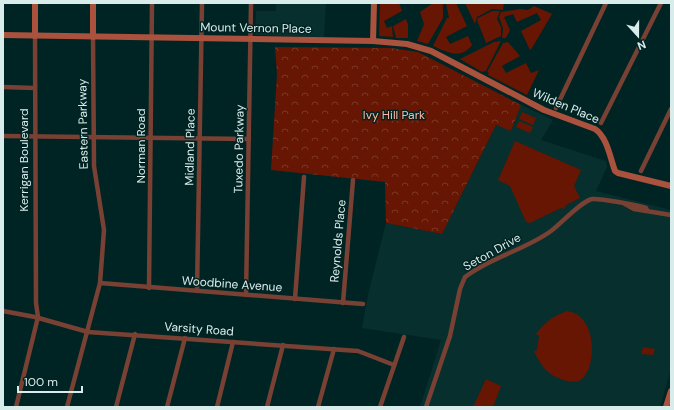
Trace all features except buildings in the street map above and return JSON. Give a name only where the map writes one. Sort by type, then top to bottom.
[{"type":"street","name":"Kerrigan Boulevard","points":[[16,407],[38,317],[36,303],[35,3]]},
{"type":"street","name":"Eastern Parkway","points":[[67,407],[100,283],[104,230],[94,166],[93,3]]},
{"type":"street","name":"Norman Road","points":[[149,288],[152,3]]},
{"type":"street","name":"Midland Place","points":[[196,291],[202,3]]},
{"type":"street","name":"Tuxedo Parkway","points":[[246,295],[251,3]]},
{"type":"street","points":[[373,41],[374,3]]},
{"type":"street","points":[[556,108],[606,3]]},
{"type":"street","points":[[601,123],[661,3]]},
{"type":"street","name":"Mount Vernon Place","points":[[3,35],[373,41],[407,44],[423,48],[498,86]]},
{"type":"street","name":"Wilden Place","points":[[498,86],[544,110],[600,132],[618,173],[671,186]]},
{"type":"street","points":[[3,87],[35,88]]},
{"type":"street","points":[[641,171],[671,109]]},
{"type":"street","points":[[3,136],[249,139]]},
{"type":"street","points":[[295,299],[304,176]]},
{"type":"street","name":"Reynolds Place","points":[[343,302],[353,180]]},
{"type":"street","name":"Seton Drive","points":[[426,407],[450,336],[460,289],[465,277],[547,233],[588,200],[598,199],[632,204],[646,208],[647,210],[671,215]]},
{"type":"street","name":"Woodbine Avenue","points":[[100,283],[363,304]]},
{"type":"street","name":"Varsity Road","points":[[3,312],[38,317],[88,332],[135,334],[358,351],[394,365]]},
{"type":"street","points":[[116,407],[135,334]]},
{"type":"street","points":[[380,407],[404,337]]},
{"type":"street","points":[[167,407],[185,338]]},
{"type":"street","points":[[217,407],[233,342]]},
{"type":"street","points":[[267,407],[283,345]]},
{"type":"street","points":[[318,407],[334,349]]},
{"type":"street","points":[[666,407],[671,391]]},
{"type":"shaded area","points":[[276,3],[326,3],[324,37],[255,35],[256,11],[276,11]]},
{"type":"shaded area","points":[[521,105],[553,120],[541,140],[606,161],[607,167],[596,191],[671,210],[671,369],[660,407],[420,407],[441,340],[362,328],[368,295],[386,223],[442,234],[496,125],[511,131]]},
{"type":"green space","points":[[380,3],[399,3],[402,11],[384,21],[387,28],[392,26],[393,37],[379,36]]},
{"type":"green space","points":[[433,3],[443,3],[443,18],[428,44],[417,41],[424,24],[420,12]]},
{"type":"green space","points":[[446,3],[456,3],[467,26],[446,37],[450,44],[468,36],[472,45],[468,50],[454,53],[433,46],[447,18],[449,18]]},
{"type":"green space","points":[[465,3],[504,3],[503,10],[492,9],[477,17],[475,24]]},
{"type":"green space","points":[[534,6],[552,14],[530,50],[521,31],[541,20],[537,13],[517,22],[513,14],[504,17],[510,30],[506,38],[502,38],[503,28],[499,17],[501,12],[520,9],[528,10]]},
{"type":"green space","points":[[492,11],[500,11],[497,19],[501,27],[501,36],[486,43],[477,20],[478,18]]},
{"type":"green space","points":[[406,19],[408,24],[408,38],[396,38],[393,26]]},
{"type":"green space","points":[[501,41],[486,71],[482,72],[460,59],[494,42]]},
{"type":"green space","points":[[508,42],[520,56],[502,66],[506,73],[526,63],[531,73],[539,70],[527,95],[488,75],[489,73],[487,72],[503,43]]},
{"type":"green space","name":"Ivy Hill Park","points":[[275,47],[391,48],[418,52],[521,105],[511,131],[496,125],[442,234],[386,223],[385,182],[271,170],[277,74]]},
{"type":"green space","points":[[522,112],[536,118],[533,125],[519,119]]},
{"type":"green space","points":[[519,121],[533,127],[530,133],[516,127]]},
{"type":"green space","points":[[515,141],[581,170],[574,186],[580,198],[566,205],[564,209],[561,208],[530,223],[526,222],[510,186],[498,180]]},
{"type":"green space","points":[[567,311],[577,314],[585,322],[592,344],[590,367],[585,376],[577,382],[572,382],[552,375],[541,365],[534,351],[537,350],[539,336],[536,334],[539,330],[550,320]]},
{"type":"green space","points":[[643,347],[655,349],[653,355],[641,354]]},
{"type":"green space","points":[[486,379],[501,386],[493,407],[473,407]]}]
